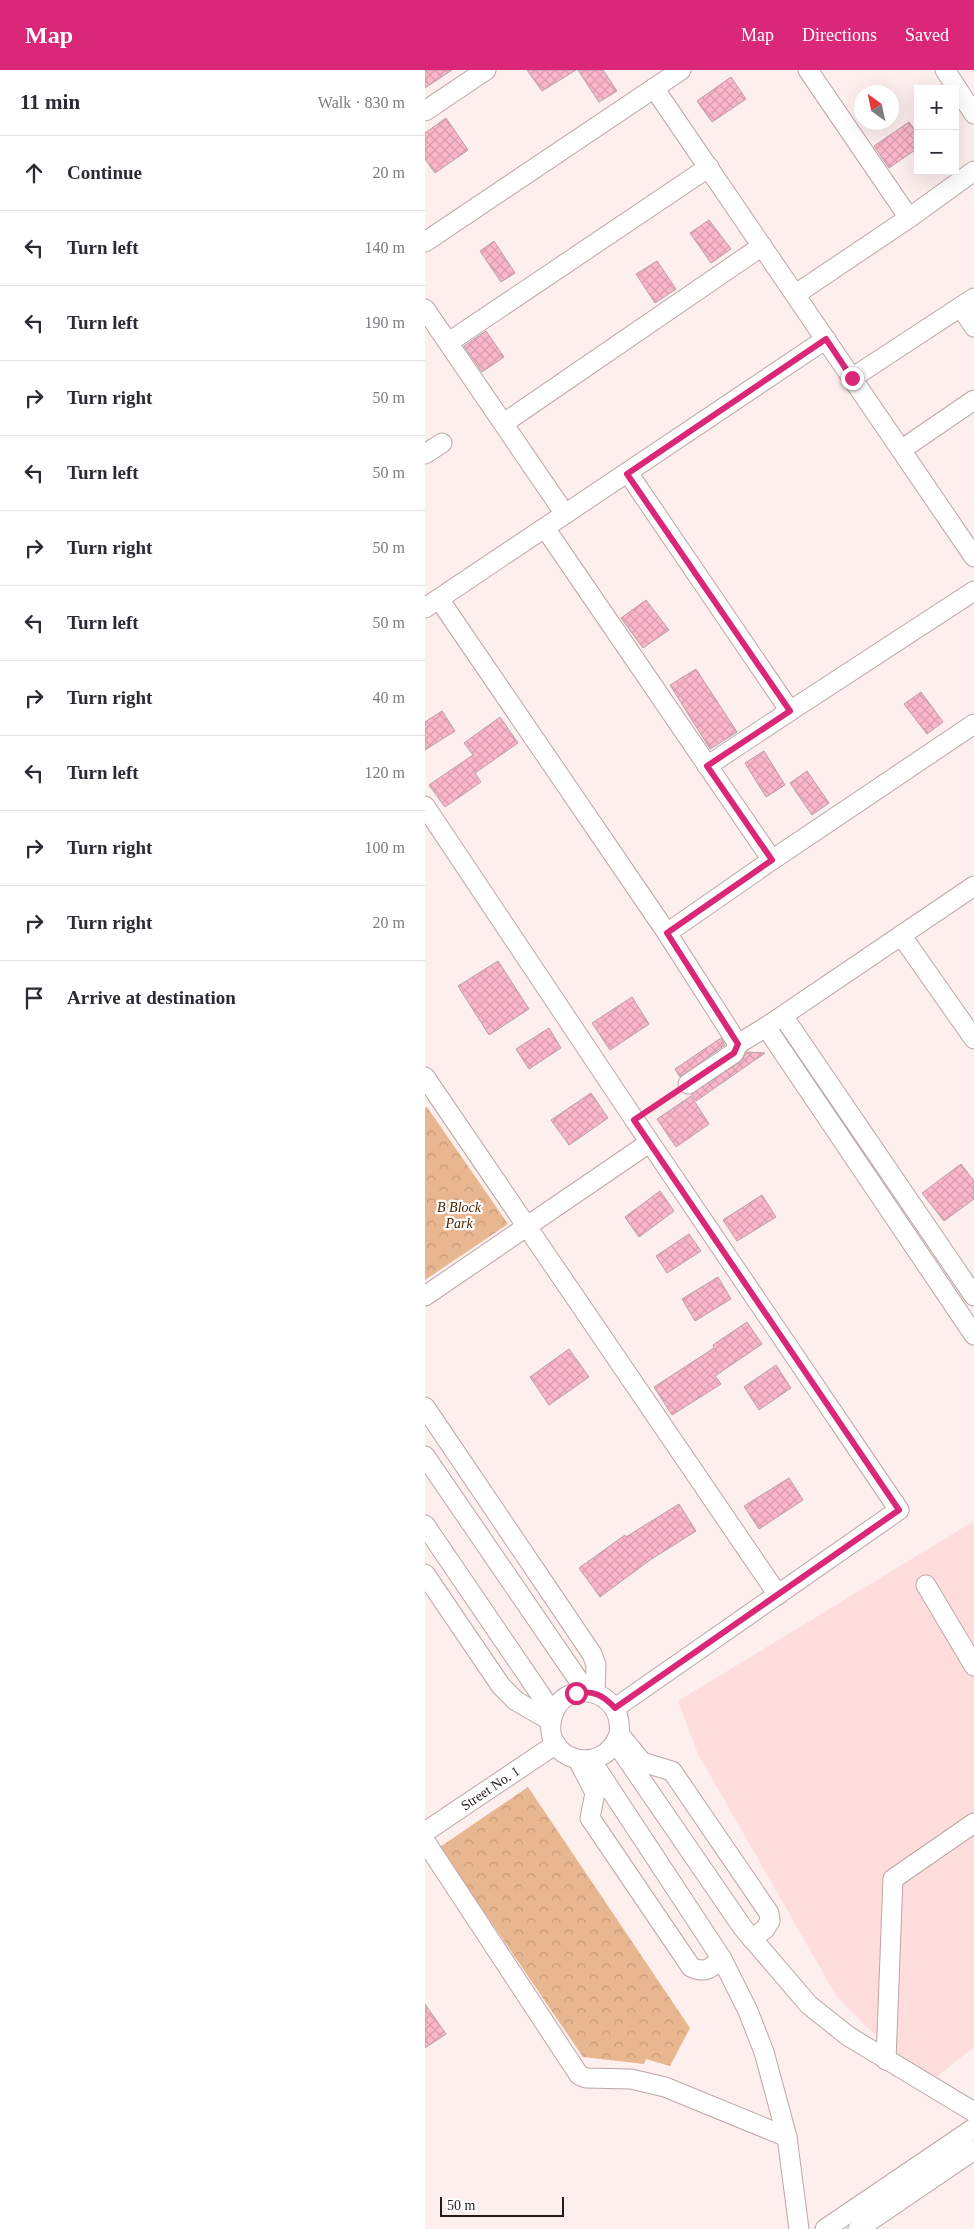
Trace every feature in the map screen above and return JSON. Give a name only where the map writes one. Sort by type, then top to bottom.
[{"type":"street","points":[[425,111],[486,70]]},
{"type":"street","points":[[425,242],[681,70]]},
{"type":"street","points":[[808,70],[909,218]]},
{"type":"street","points":[[945,70],[974,114]]},
{"type":"street","points":[[654,88],[974,557]]},
{"type":"street","points":[[449,342],[709,167]]},
{"type":"street","points":[[795,294],[909,218],[974,171]]},
{"type":"street","points":[[504,424],[762,246]]},
{"type":"street","points":[[852,378],[967,303],[974,327]]},
{"type":"street","points":[[425,309],[565,514]]},
{"type":"street","points":[[738,1044],[667,933],[432,604],[826,339]]},
{"type":"street","points":[[901,450],[974,400]]},
{"type":"street","points":[[425,454],[442,443]]},
{"type":"street","points":[[627,474],[790,711]]},
{"type":"street","points":[[545,528],[772,860]]},
{"type":"street","points":[[707,766],[974,591]]},
{"type":"street","points":[[667,933],[974,724]]},
{"type":"street","points":[[425,806],[649,1143],[899,1510],[615,1708]]},
{"type":"street","points":[[688,1084],[734,1053],[738,1044],[783,1016],[974,886]]},
{"type":"street","points":[[901,935],[974,1039]]},
{"type":"street","points":[[783,1016],[974,1296]]},
{"type":"street","points":[[766,1027],[974,1335]]},
{"type":"street","points":[[425,1078],[778,1595]]},
{"type":"street","points":[[425,1296],[649,1143]]},
{"type":"street","points":[[425,1407],[592,1654],[596,1665],[590,1692]]},
{"type":"street","points":[[425,1456],[590,1692]]},
{"type":"street","points":[[425,1525],[552,1717],[553,1737],[556,1744],[569,1757],[584,1760],[609,1751],[617,1739],[620,1725],[615,1708],[606,1698],[590,1692],[567,1697],[552,1717]]},
{"type":"street","points":[[425,1574],[501,1686],[516,1701],[552,1717]]},
{"type":"street","points":[[926,1585],[974,1666]]},
{"type":"street","points":[[617,1739],[643,1762],[672,1771],[769,1913],[770,1922],[752,1939]]},
{"type":"street","points":[[617,1739],[752,1939],[809,2005],[831,2024],[886,2060],[974,2112]]},
{"type":"street","name":"Street No. 1","points":[[425,1832],[556,1744]]},
{"type":"street","points":[[584,1760],[723,1960],[745,2004],[764,2052],[787,2137],[799,2229]]},
{"type":"street","points":[[584,1760],[595,1793],[591,1818],[691,1967],[700,1971],[709,1970],[723,1960]]},
{"type":"street","points":[[886,2060],[893,1879],[974,1823]]},
{"type":"street","points":[[425,1841],[579,2075],[587,2078],[631,2080],[665,2087],[787,2137]]},
{"type":"street","points":[[825,2229],[974,2128]]},
{"type":"street","points":[[865,2227],[974,2150]]},
{"type":"path","points":[[634,1120],[688,1084]]},
{"type":"shaded area","points":[[974,1521],[974,2047],[930,2082],[870,2030],[837,1997],[698,1754],[678,1701]]},
{"type":"green space","name":"B Block Park","points":[[427,1107],[508,1224],[425,1280],[425,1108]]},
{"type":"green space","points":[[528,1787],[690,2028],[670,2066],[646,2059],[644,2064],[583,2057],[440,1847]]},
{"type":"building","points":[[425,70],[452,70],[425,88]]},
{"type":"building","points":[[527,70],[576,70],[542,91]]},
{"type":"building","points":[[578,70],[603,70],[617,91],[599,102]]},
{"type":"building","points":[[731,77],[746,99],[712,122],[697,101]]},
{"type":"building","points":[[446,118],[468,150],[435,173],[425,159],[425,133]]},
{"type":"building","points":[[909,122],[914,129],[914,151],[889,168],[874,146]]},
{"type":"building","points":[[709,220],[731,249],[711,263],[690,233]]},
{"type":"building","points":[[494,241],[515,273],[501,282],[480,251]]},
{"type":"building","points":[[657,261],[676,289],[655,303],[636,274]]},
{"type":"building","points":[[486,331],[504,357],[482,372],[464,346]]},
{"type":"building","points":[[646,600],[669,630],[643,648],[621,618]]},
{"type":"building","points":[[696,669],[737,732],[710,749],[670,685]]},
{"type":"building","points":[[921,692],[943,722],[927,734],[904,704]]},
{"type":"building","points":[[442,711],[455,731],[425,750],[425,722]]},
{"type":"building","points":[[500,717],[518,743],[475,773],[481,782],[445,807],[429,785],[473,755],[464,743]]},
{"type":"building","points":[[764,751],[785,785],[766,797],[745,763]]},
{"type":"building","points":[[807,771],[829,803],[812,815],[790,783]]},
{"type":"building","points":[[498,961],[529,1009],[489,1035],[458,986]]},
{"type":"building","points":[[632,997],[649,1024],[610,1050],[592,1023]]},
{"type":"building","points":[[549,1028],[561,1048],[529,1069],[516,1049]]},
{"type":"building","points":[[721,1038],[725,1045],[680,1077],[675,1069]]},
{"type":"building","points":[[747,1052],[765,1053],[696,1101],[691,1094],[740,1062]]},
{"type":"building","points":[[591,1093],[608,1118],[569,1145],[551,1120]]},
{"type":"building","points":[[691,1096],[709,1124],[676,1147],[657,1119]]},
{"type":"building","points":[[961,1164],[974,1181],[974,1199],[944,1221],[922,1193]]},
{"type":"building","points":[[660,1191],[674,1211],[639,1237],[625,1217]]},
{"type":"building","points":[[762,1195],[776,1217],[737,1241],[723,1220]]},
{"type":"building","points":[[689,1234],[701,1251],[667,1273],[656,1256]]},
{"type":"building","points":[[718,1277],[731,1299],[695,1321],[682,1299]]},
{"type":"building","points":[[747,1322],[762,1344],[715,1376],[721,1384],[672,1415],[654,1387],[714,1348],[713,1345]]},
{"type":"building","points":[[569,1349],[589,1377],[549,1405],[530,1377]]},
{"type":"building","points":[[776,1365],[791,1388],[759,1410],[744,1387]]},
{"type":"building","points":[[789,1478],[803,1500],[759,1529],[744,1506]]},
{"type":"building","points":[[679,1504],[696,1531],[650,1560],[600,1597],[579,1568],[625,1535],[626,1537]]},
{"type":"building","points":[[425,2004],[446,2034],[425,2048]]},
{"type":"route","points":[[576,1693],[586,1691],[595,1693],[606,1698],[615,1708],[899,1510],[634,1120],[734,1053],[738,1044],[667,933],[772,860],[707,766],[790,711],[627,474],[826,339],[852,378]]}]
